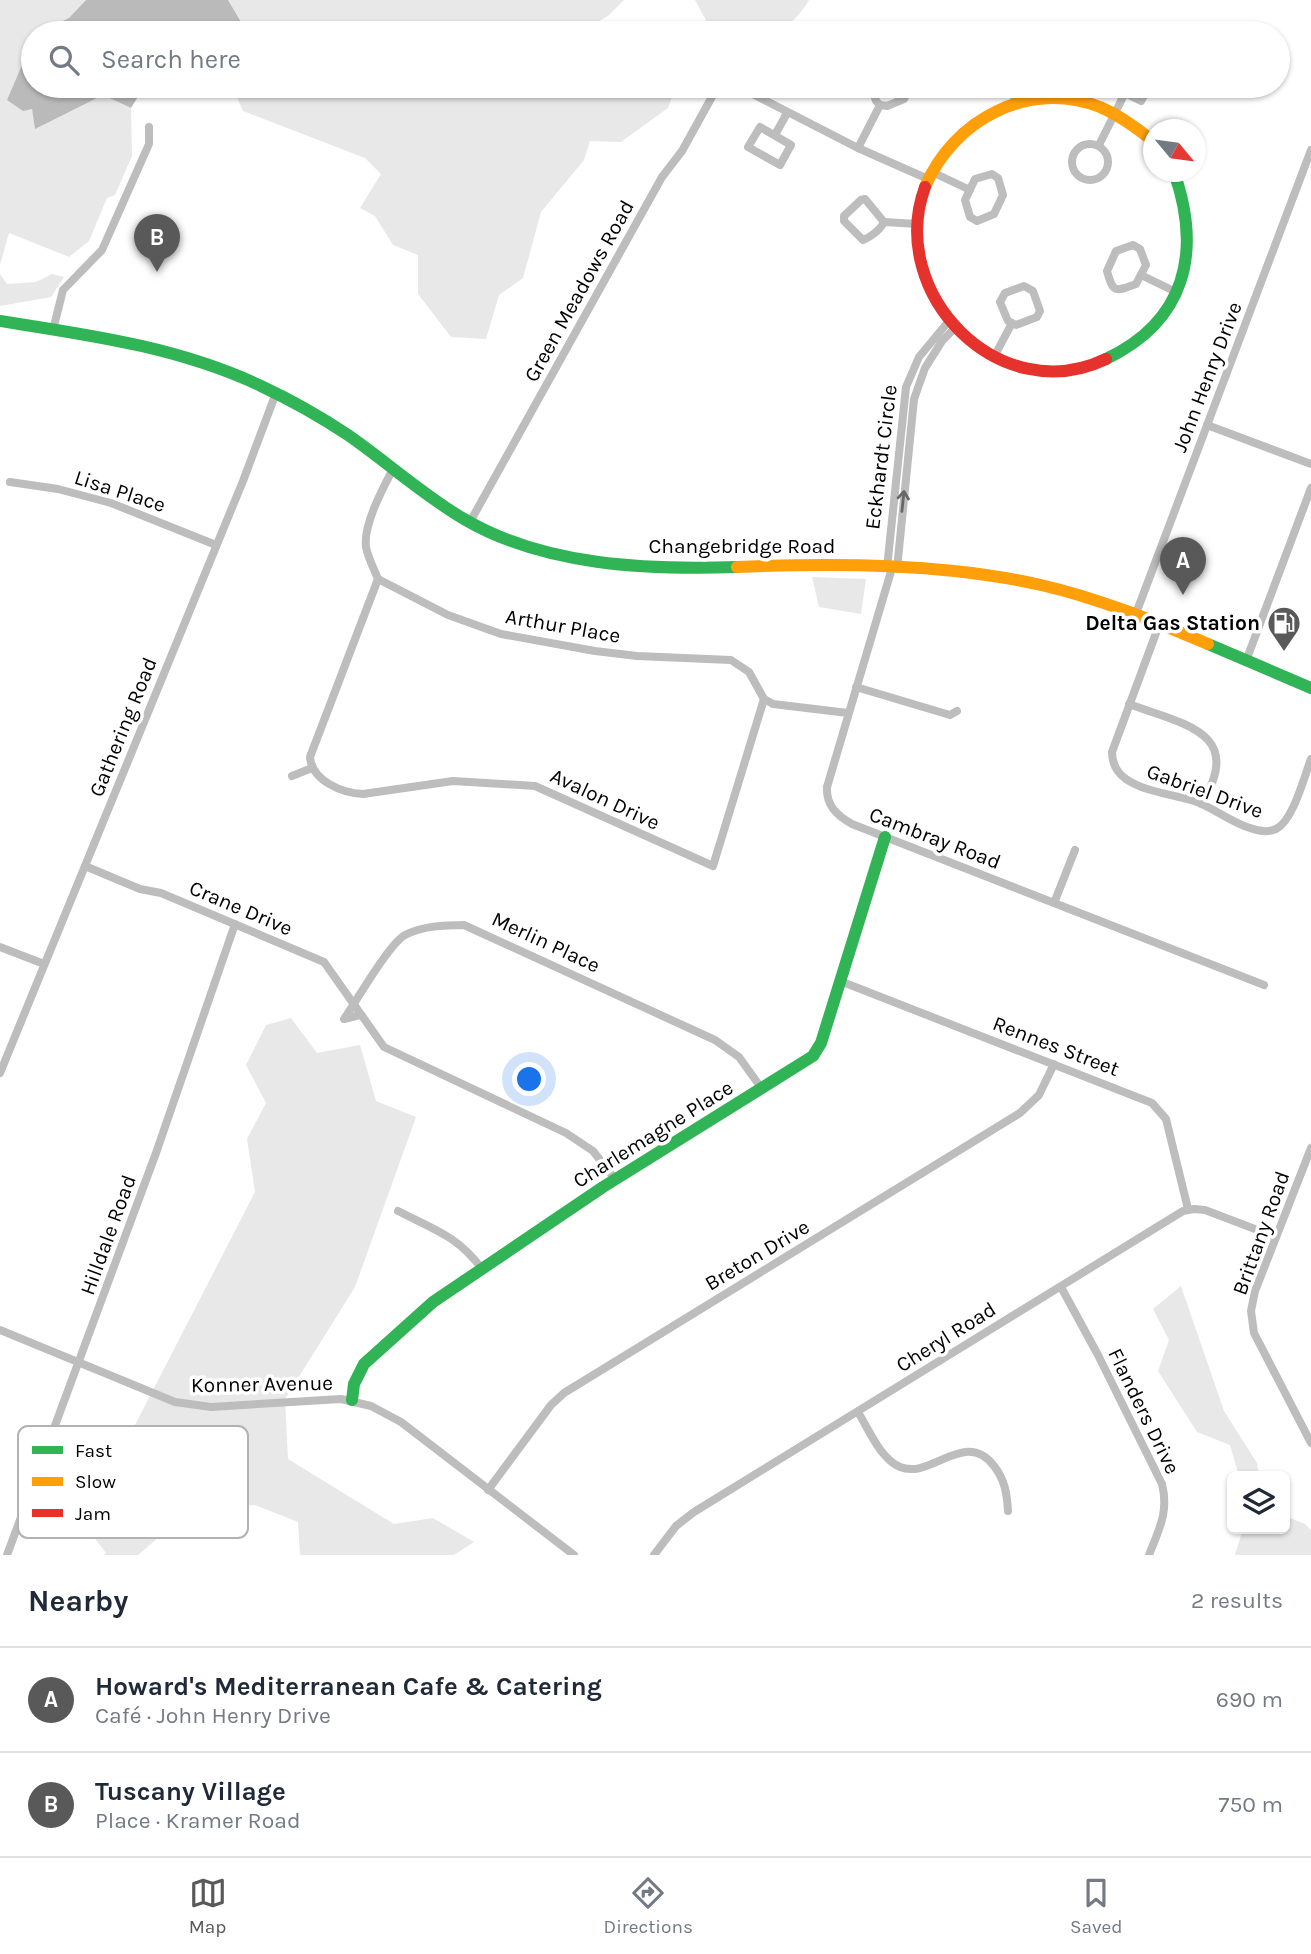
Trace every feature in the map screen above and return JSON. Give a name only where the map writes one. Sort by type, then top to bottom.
[{"type":"street","name":"Green Meadows Road","points":[[470,522],[662,177],[682,151],[711,98]]},
{"type":"street","name":"Green Meadows Road","points":[[759,98],[858,148],[970,190]]},
{"type":"street","points":[[875,98],[880,105],[887,106],[904,98]]},
{"type":"street","points":[[1014,98],[1016,103]]},
{"type":"street","points":[[1143,133],[1130,122],[1097,105],[1070,99],[1048,98],[1016,103],[986,115],[966,129],[949,146],[930,176],[922,194],[916,224],[918,259],[935,304],[951,325],[980,350],[1020,367],[1052,371],[1098,364],[1129,348],[1144,336],[1167,309],[1176,292],[1186,265],[1189,232],[1185,200],[1178,182]]},
{"type":"street","points":[[1099,145],[1122,98]]},
{"type":"street","points":[[858,148],[880,105]]},
{"type":"street","points":[[775,135],[787,113]]},
{"type":"street","points":[[53,330],[63,290],[94,259],[107,240],[149,144],[149,127]]},
{"type":"street","points":[[760,127],[775,135],[791,145],[780,165],[748,147],[760,127]]},
{"type":"street","points":[[1092,144],[1099,145],[1109,166],[1105,174],[1086,181],[1078,177],[1071,158],[1075,150],[1092,144]]},
{"type":"street","name":"John Henry Drive","points":[[1135,616],[1311,150]]},
{"type":"street","points":[[992,174],[998,178],[1003,195],[994,214],[977,221],[970,217],[965,200],[970,190],[975,180],[992,174]]},
{"type":"street","points":[[884,222],[863,240],[844,221],[844,216],[865,199],[884,222],[916,224]]},
{"type":"street","points":[[1133,245],[1140,249],[1146,265],[1141,275],[1136,284],[1119,291],[1111,287],[1107,271],[1116,251],[1133,245]]},
{"type":"street","points":[[1141,275],[1176,292]]},
{"type":"street","points":[[1024,286],[1033,291],[1040,311],[1037,317],[1016,325],[1012,323],[1008,321],[1000,302],[1005,293],[1024,286]]},
{"type":"street","name":"Changebridge Road","points":[[0,321],[138,346],[217,367],[276,393],[328,422],[444,508],[499,536],[533,547],[649,566],[716,568],[834,564],[1000,579],[1061,590],[1159,625],[1311,688]]},
{"type":"street","points":[[994,357],[1012,323]]},
{"type":"street","name":"Eckhardt Circle","points":[[892,568],[914,399],[925,368],[951,325]]},
{"type":"street","name":"Gathering Road","points":[[0,1073],[276,393]]},
{"type":"street","points":[[1208,425],[1311,464]]},
{"type":"street","points":[[292,776],[312,768],[311,751],[378,579],[366,548],[367,532],[393,469]]},
{"type":"street","name":"Lisa Place","points":[[10,482],[58,489],[110,503],[216,545]]},
{"type":"street","points":[[1246,661],[1311,488]]},
{"type":"street","name":"Cambray Road","points":[[892,568],[827,787],[829,803],[842,819],[1264,985]]},
{"type":"street","name":"Arthur Place","points":[[378,579],[447,615],[501,634],[637,656],[731,660],[749,672],[764,699]]},
{"type":"street","name":"Gabriel Drive","points":[[1159,625],[1112,751],[1115,767],[1125,778],[1136,784],[1201,804],[1244,826],[1264,831],[1275,830],[1289,814],[1311,759]]},
{"type":"street","points":[[856,687],[950,715],[957,711]]},
{"type":"street","points":[[764,699],[784,706],[848,713]]},
{"type":"street","name":"Avalon Drive","points":[[312,768],[318,776],[352,793],[363,794],[453,781],[538,787],[713,866],[764,699]]},
{"type":"street","points":[[1129,704],[1205,734],[1212,743],[1217,758],[1209,789],[1201,804]]},
{"type":"street","name":"Charlemagne Place","points":[[352,1401],[354,1384],[364,1364],[433,1302],[615,1179],[808,1060],[819,1048],[884,837]]},
{"type":"street","points":[[1054,903],[1075,850]]},
{"type":"street","name":"Crane Drive","points":[[85,866],[140,889],[160,893],[324,962],[360,1014]]},
{"type":"street","name":"Hilldale Road","points":[[55,1426],[156,1153],[235,924]]},
{"type":"street","name":"Merlin Place","points":[[354,1004],[391,948],[401,938],[434,927],[464,925],[715,1040],[739,1057],[762,1088]]},
{"type":"street","points":[[0,947],[44,964]]},
{"type":"street","name":"Rennes Street","points":[[840,981],[1144,1099],[1158,1108],[1166,1119],[1188,1209]]},
{"type":"street","points":[[354,1004],[344,1019],[360,1014],[377,1041],[392,1053],[566,1133],[593,1152],[615,1179]]},
{"type":"street","name":"Breton Drive","points":[[488,1490],[551,1405],[564,1393],[1020,1113],[1039,1096],[1054,1064]]},
{"type":"street","name":"Brittany Road","points":[[1311,1148],[1252,1301],[1254,1333],[1311,1443]]},
{"type":"street","points":[[1188,1209],[1214,1213],[1276,1237]]},
{"type":"street","name":"Cheryl Road","points":[[654,1555],[672,1530],[685,1519],[1188,1209]]},
{"type":"street","points":[[398,1211],[462,1244],[482,1269]]},
{"type":"street","name":"Flanders Drive","points":[[1061,1287],[1162,1484],[1165,1514],[1149,1555]]},
{"type":"street","name":"Konner Avenue","points":[[0,1329],[160,1396],[191,1405],[211,1407],[341,1399],[371,1406],[401,1422],[574,1555]]},
{"type":"street","points":[[858,1412],[885,1456],[902,1468],[919,1469],[963,1452],[978,1454],[989,1460],[1007,1490],[1008,1511]]},
{"type":"street","name":"Hilldale Road","points":[[6,1555],[18,1523]]},
{"type":"shaded area","points":[[0,0],[86,0],[69,18],[62,21],[21,21],[21,67],[7,100],[32,108],[35,128],[97,98],[109,98],[131,108],[132,156],[115,195],[107,198],[89,241],[69,257],[9,233],[0,265]]},
{"type":"shaded area","points":[[86,0],[228,0],[241,21],[62,21],[69,18]]},
{"type":"shaded area","points":[[228,0],[624,0],[599,21],[241,21]]},
{"type":"shaded area","points":[[695,0],[809,0],[792,21],[706,21]]},
{"type":"shaded area","points":[[21,67],[21,98],[97,98],[35,129],[32,109],[23,111],[7,100]]},
{"type":"shaded area","points":[[109,98],[137,98],[131,108]]},
{"type":"shaded area","points":[[237,98],[672,98],[668,108],[621,142],[590,141],[584,160],[541,212],[523,278],[499,295],[486,339],[451,337],[418,294],[418,255],[393,245],[375,216],[360,208],[381,174],[365,158],[243,111]]},
{"type":"shaded area","points":[[0,274],[7,284],[36,282],[52,274],[64,277],[51,297],[0,306]]},
{"type":"shaded area","points":[[812,577],[866,579],[861,614],[819,607]]},
{"type":"shaded area","points":[[291,1018],[317,1053],[360,1045],[376,1101],[416,1117],[355,1287],[285,1399],[288,1459],[394,1524],[433,1518],[474,1542],[454,1555],[300,1555],[298,1522],[255,1505],[248,1505],[248,1426],[134,1426],[255,1192],[247,1139],[266,1103],[246,1065],[266,1025]]},
{"type":"shaded area","points":[[1181,1286],[1224,1411],[1257,1463],[1258,1471],[1238,1471],[1230,1445],[1197,1432],[1158,1371],[1169,1340],[1153,1309]]},
{"type":"shaded area","points":[[1290,1518],[1305,1524],[1311,1530],[1311,1555],[1235,1555],[1241,1534],[1290,1534]]},
{"type":"shaded area","points":[[95,1538],[158,1538],[138,1555],[104,1555],[106,1553]]},
{"type":"traffic: fast","points":[[1106,359],[1133,343],[1154,325],[1170,304],[1180,281],[1186,256],[1186,230],[1177,182]]},
{"type":"traffic: fast","points":[[0,321],[166,352],[198,361],[261,386],[348,435],[434,500],[464,519],[495,535],[528,547],[562,556],[632,566],[737,567]]},
{"type":"traffic: fast","points":[[1208,644],[1311,688]]},
{"type":"traffic: fast","points":[[352,1400],[354,1384],[364,1364],[433,1302],[603,1187],[813,1056],[821,1043],[885,837]]},
{"type":"traffic: slow","points":[[925,187],[954,142],[996,111],[1021,102],[1047,98],[1073,100],[1100,107],[1143,134]]},
{"type":"traffic: slow","points":[[737,567],[889,566],[1004,578],[1062,590],[1105,603],[1208,644]]},
{"type":"traffic: jam","points":[[925,187],[917,227],[922,266],[937,302],[961,332],[992,355],[1028,369],[1066,371],[1106,359]]},
{"type":"place","name":"Tuscany Village","points":[[157,272]]},
{"type":"place","name":"Howard's Mediterranean Cafe & Catering","points":[[1183,595]]},
{"type":"place","name":"Delta Gas Station","points":[[1284,653]]}]
